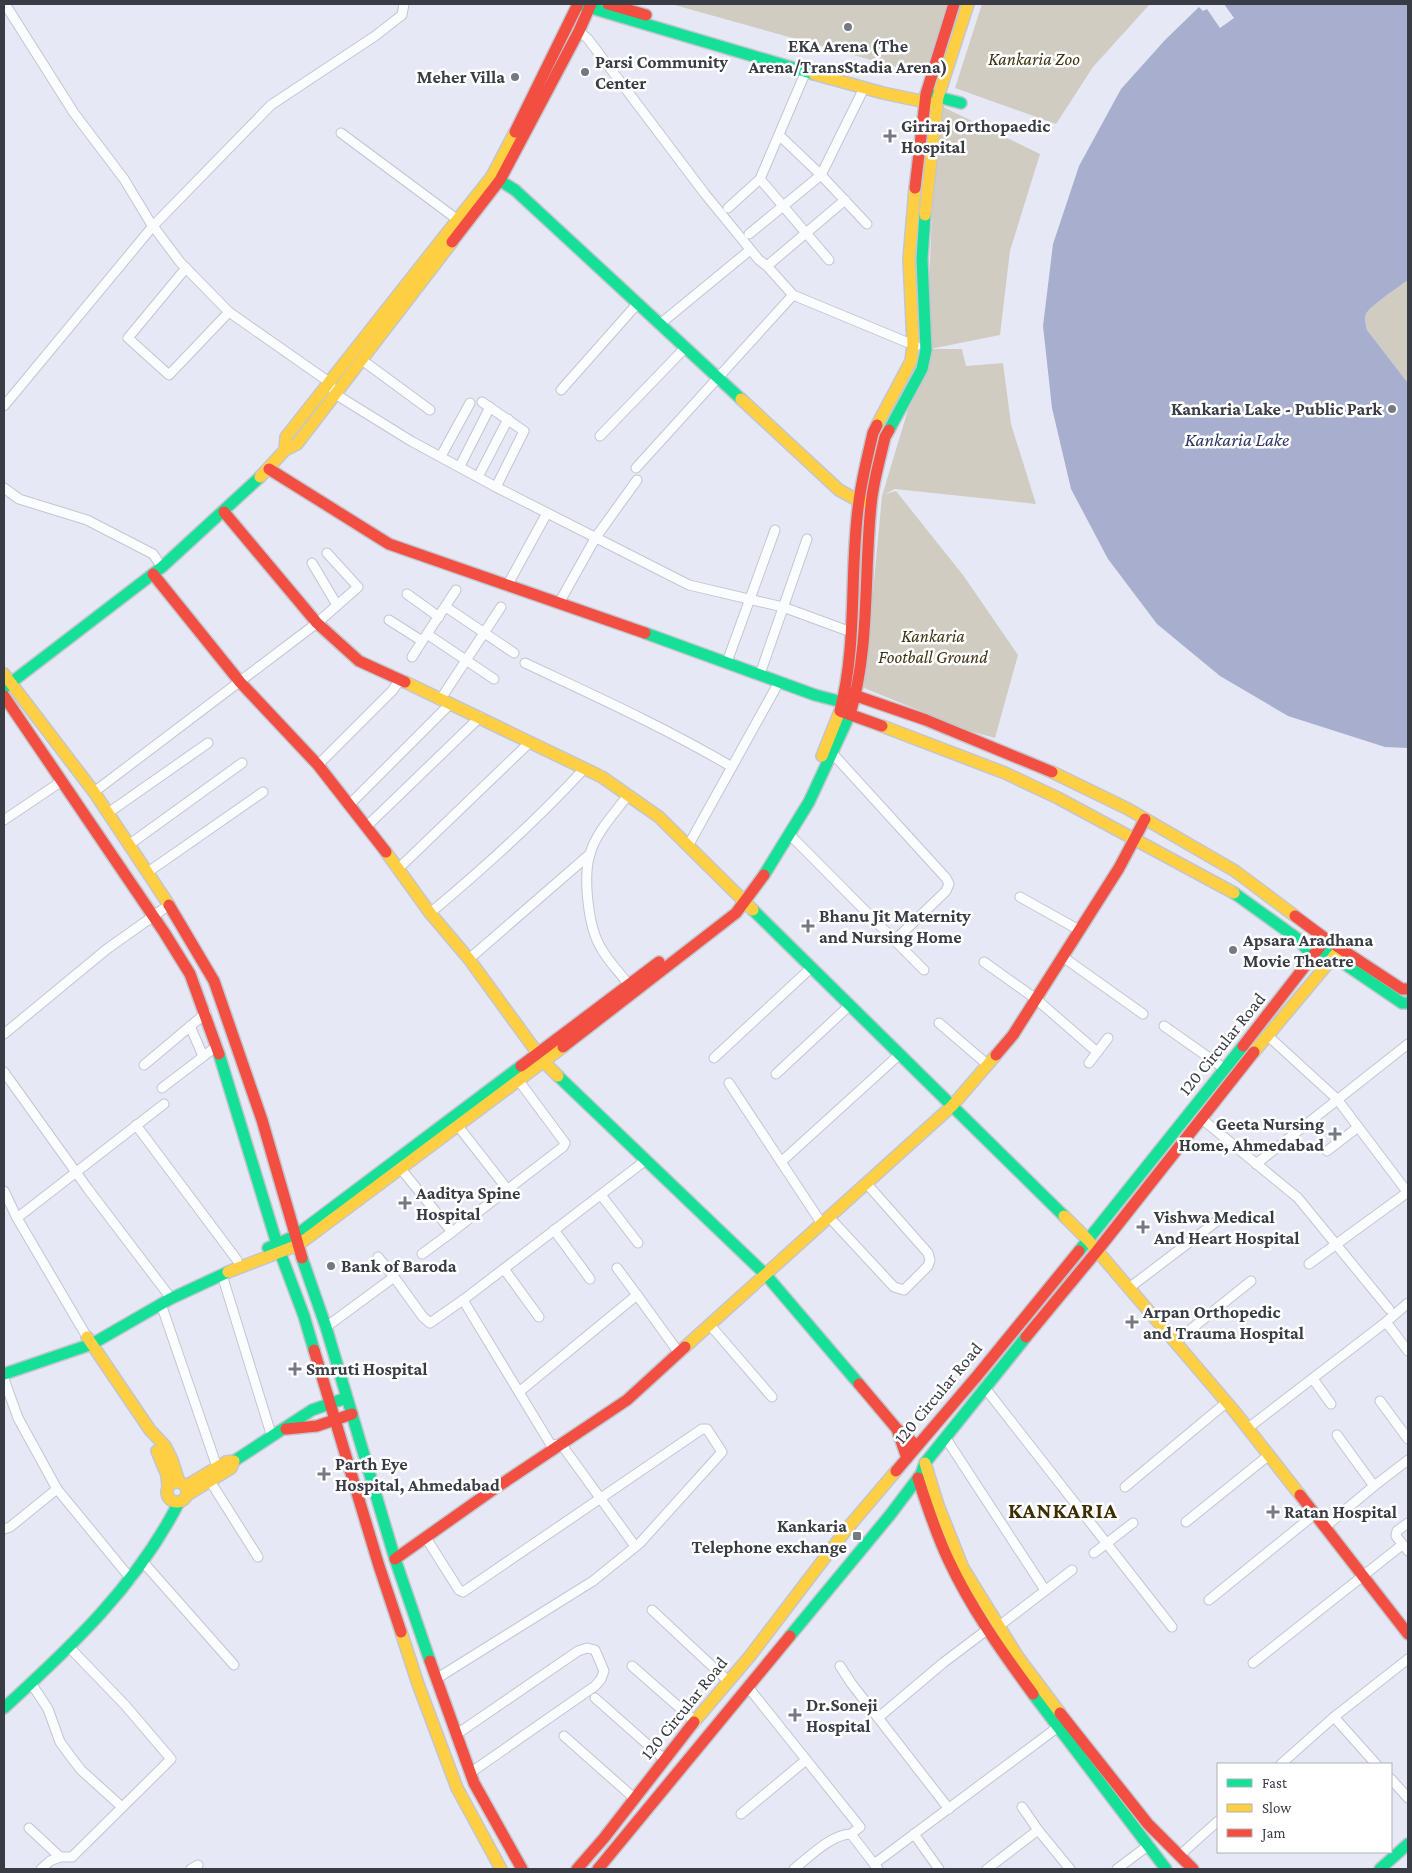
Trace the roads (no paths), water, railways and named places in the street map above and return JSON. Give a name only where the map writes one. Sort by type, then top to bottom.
[{"type":"main road","points":[[608,4],[926,98]]},
{"type":"main road","points":[[296,1240],[736,913],[751,880],[801,798],[847,703],[859,501],[873,432],[911,361],[913,344],[909,259],[911,222],[926,98],[954,4]]},
{"type":"main road","points":[[4,1374],[90,1341],[161,1304],[296,1240],[401,1169],[519,1081],[542,1058],[629,985],[758,885],[809,802],[833,754],[862,646],[871,503],[885,437],[922,369],[926,350],[922,259],[924,223],[938,100],[968,4]]},
{"type":"main road","points":[[583,5],[864,88],[961,103]]},
{"type":"main road","points":[[522,1869],[474,1783],[436,1679],[395,1559],[326,1327],[296,1240],[262,1120],[214,981],[169,905],[94,792],[6,682],[158,570],[224,512],[269,469],[285,450],[297,444],[362,360],[496,178],[579,31],[583,5]]},
{"type":"main road","points":[[285,450],[286,437],[458,220],[496,178],[536,92],[583,5]]},
{"type":"main road","points":[[496,178],[516,190],[840,490],[859,501],[871,503]]},
{"type":"main road","points":[[269,469],[389,544],[816,695],[926,720],[1067,778],[1145,819],[1235,872],[1326,939],[1337,953],[1406,1005]]},
{"type":"main road","points":[[224,512],[317,623],[359,661],[480,717],[529,743],[602,777],[659,817],[1088,1240],[1227,1402],[1364,1575],[1408,1634]]},
{"type":"main road","points":[[158,570],[240,682],[318,765],[399,868],[430,913],[469,959],[542,1058],[766,1274],[896,1430],[917,1446],[963,1568],[1010,1663],[1149,1844],[1166,1869]]},
{"type":"main road","points":[[4,696],[153,916],[190,974],[217,1046],[278,1248],[304,1316],[379,1566],[418,1684],[457,1788],[501,1869]]},
{"type":"main road","points":[[847,703],[889,728],[1005,773],[1058,798],[1136,839],[1231,891],[1298,939],[1313,957],[1327,952],[1337,953],[1402,989],[1408,989]]},
{"type":"main road","points":[[395,1559],[627,1400],[952,1106],[1013,1035],[1136,839],[1145,819]]},
{"type":"main road","name":"120 Circular Road","points":[[577,1869],[750,1656],[846,1530],[1088,1240],[1326,939]]},
{"type":"main road","name":"120 Circular Road","points":[[598,1869],[890,1515],[918,1478],[925,1463],[1097,1251],[1267,1035],[1337,953]]},
{"type":"main road","points":[[4,1366],[90,1341],[167,1293],[237,1260],[278,1248]]},
{"type":"main road","points":[[90,1341],[150,1430],[167,1475],[178,1491]]},
{"type":"main road","points":[[4,1708],[69,1647],[117,1597],[164,1532],[178,1491],[226,1462],[234,1461],[312,1410],[346,1398]]},
{"type":"main road","points":[[285,1429],[317,1426],[352,1414]]},
{"type":"main road","points":[[896,1430],[907,1458],[918,1478],[954,1573],[993,1628],[1018,1657],[1077,1736],[1148,1824],[1193,1869]]},
{"type":"main road","points":[[178,1491],[210,1481],[230,1468],[234,1461]]},
{"type":"main road","points":[[1380,1869],[1408,1844]]},
{"type":"street","points":[[4,4],[74,113],[124,179],[153,226],[186,268],[229,312],[329,382],[335,394],[411,441],[496,487],[688,585],[784,607],[851,632]]},
{"type":"street","points":[[4,406],[153,226],[271,105],[375,36],[402,14],[404,4]]},
{"type":"street","points":[[579,31],[588,38],[704,194],[750,250],[793,296],[926,350]]},
{"type":"street","points":[[728,208],[760,180],[806,71]]},
{"type":"street","points":[[749,234],[821,175],[864,88]]},
{"type":"street","points":[[341,133],[458,220]]},
{"type":"street","points":[[779,135],[868,224]]},
{"type":"street","points":[[760,180],[829,260]]},
{"type":"street","points":[[767,266],[845,200]]},
{"type":"street","points":[[660,324],[750,250]]},
{"type":"street","points":[[186,268],[128,338],[169,375],[229,312]]},
{"type":"street","points":[[636,468],[793,296]]},
{"type":"street","points":[[562,390],[638,303]]},
{"type":"street","points":[[600,436],[685,348]]},
{"type":"street","points":[[362,360],[430,410]]},
{"type":"street","points":[[441,456],[470,403]]},
{"type":"street","points":[[460,466],[486,404],[524,431],[496,487]]},
{"type":"street","points":[[478,477],[508,419]]},
{"type":"street","points":[[559,603],[596,537],[637,480]]},
{"type":"street","points":[[4,488],[19,499],[96,524],[153,554],[158,570]]},
{"type":"street","points":[[507,586],[546,514]]},
{"type":"street","points":[[727,662],[775,530]]},
{"type":"street","points":[[760,674],[808,539]]},
{"type":"street","points":[[94,792],[317,623],[358,587],[327,553]]},
{"type":"street","points":[[312,563],[337,605]]},
{"type":"street","points":[[412,656],[456,590]]},
{"type":"street","points":[[407,594],[439,617]]},
{"type":"street","points":[[446,606],[514,653]]},
{"type":"street","points":[[349,805],[424,732],[445,702],[466,661],[501,607]]},
{"type":"street","points":[[390,620],[466,661],[494,679]]},
{"type":"street","points":[[525,663],[656,725],[732,767]]},
{"type":"street","points":[[318,765],[392,691],[400,680]]},
{"type":"street","points":[[688,846],[779,682]]},
{"type":"street","points":[[366,827],[480,717]]},
{"type":"street","points":[[108,813],[208,743]]},
{"type":"street","points":[[399,868],[529,743]]},
{"type":"street","points":[[833,754],[946,878],[949,884],[946,891],[894,941]]},
{"type":"street","points":[[130,844],[242,764]]},
{"type":"street","points":[[430,913],[483,869],[529,826],[584,769]]},
{"type":"street","points":[[4,820],[62,781]]},
{"type":"street","points":[[148,872],[262,792]]},
{"type":"street","points":[[469,959],[590,854],[601,833],[628,795]]},
{"type":"street","points":[[789,834],[924,970]]},
{"type":"street","points":[[590,854],[588,878],[589,909],[594,934],[601,949],[629,985]]},
{"type":"street","points":[[1020,897],[1079,930]]},
{"type":"street","points":[[4,1034],[107,949],[169,905]]},
{"type":"street","points":[[1063,957],[1143,1014]]},
{"type":"street","points":[[984,962],[1036,999],[1097,1052]]},
{"type":"street","points":[[714,1058],[812,967]]},
{"type":"street","points":[[776,1074],[850,1005]]},
{"type":"street","points":[[144,1065],[206,1014]]},
{"type":"street","points":[[939,1022],[988,1065]]},
{"type":"street","points":[[190,1026],[203,1056]]},
{"type":"street","points":[[1164,1026],[1225,1069]]},
{"type":"street","points":[[1267,1035],[1337,1099],[1408,1192],[1309,1264]]},
{"type":"street","points":[[1089,1063],[1108,1038]]},
{"type":"street","points":[[1256,1164],[1408,1044]]},
{"type":"street","points":[[162,1088],[217,1046]]},
{"type":"street","points":[[781,1162],[900,1054]]},
{"type":"street","points":[[4,1072],[75,1172],[167,1293]]},
{"type":"street","points":[[422,1254],[563,1147],[565,1143],[519,1081]]},
{"type":"street","points":[[729,1083],[781,1162],[826,1221],[894,1287],[904,1290],[928,1266],[930,1260],[928,1253],[867,1184]]},
{"type":"street","points":[[17,1218],[164,1104]]},
{"type":"street","points":[[1202,1119],[1298,1198],[1389,1309]]},
{"type":"street","points":[[136,1125],[237,1260]]},
{"type":"street","points":[[458,1126],[508,1190]]},
{"type":"street","points":[[1327,1152],[1358,1127]]},
{"type":"street","points":[[378,1258],[423,1317],[430,1323],[463,1300],[646,1160]]},
{"type":"street","points":[[401,1169],[452,1232]]},
{"type":"street","points":[[4,1191],[17,1218],[90,1341]]},
{"type":"street","points":[[601,1195],[638,1243]]},
{"type":"street","points":[[1129,1288],[1226,1215]]},
{"type":"street","points":[[554,1230],[590,1279]]},
{"type":"street","points":[[617,1268],[679,1353]]},
{"type":"street","points":[[504,1269],[540,1317]]},
{"type":"street","points":[[222,1275],[272,1437]]},
{"type":"street","points":[[326,1327],[394,1278]]},
{"type":"street","points":[[1175,1342],[1251,1282]]},
{"type":"street","points":[[519,1392],[637,1296]]},
{"type":"street","points":[[463,1300],[551,1445],[561,1444],[636,1546]]},
{"type":"street","points":[[1248,1428],[1408,1303]]},
{"type":"street","points":[[161,1304],[217,1467]]},
{"type":"street","points":[[1386,1322],[1408,1351]]},
{"type":"street","points":[[710,1325],[772,1397]]},
{"type":"street","points":[[4,1379],[18,1418],[57,1489],[131,1579]]},
{"type":"street","points":[[1313,1379],[1331,1404]]},
{"type":"street","points":[[985,1388],[1172,1627]]},
{"type":"street","points":[[1380,1400],[1408,1439]]},
{"type":"street","points":[[1125,1486],[1227,1402]]},
{"type":"street","points":[[426,1538],[459,1590],[463,1592],[702,1429],[707,1429],[721,1448],[721,1455],[636,1546],[593,1581],[436,1679]]},
{"type":"street","points":[[1337,1435],[1374,1486]]},
{"type":"street","points":[[945,1438],[1045,1590]]},
{"type":"street","points":[[1186,1522],[1269,1455]]},
{"type":"street","points":[[1325,1527],[1408,1460]]},
{"type":"street","points":[[210,1481],[258,1557]]},
{"type":"street","points":[[4,1529],[10,1527],[57,1489]]},
{"type":"street","points":[[1209,1600],[1315,1514]]},
{"type":"street","points":[[1252,1664],[1364,1575],[1405,1548],[1396,1536],[1396,1531],[1408,1522]]},
{"type":"street","points":[[1094,1553],[1134,1523]]},
{"type":"street","points":[[143,1562],[234,1665]]},
{"type":"street","points":[[879,1717],[943,1663],[1072,1570]]},
{"type":"street","points":[[652,1610],[728,1681]]},
{"type":"street","points":[[41,1869],[50,1861],[60,1857],[72,1857],[171,1759],[125,1705],[69,1647]]},
{"type":"street","points":[[457,1734],[578,1651],[587,1648],[594,1650],[604,1671],[595,1686],[470,1773]]},
{"type":"street","points":[[1282,1763],[1334,1717],[1408,1659]]},
{"type":"street","points":[[632,1666],[696,1722]]},
{"type":"street","points":[[840,1666],[851,1683],[949,1809]]},
{"type":"street","points":[[31,1683],[48,1709],[60,1742],[65,1749],[82,1770],[122,1807]]},
{"type":"street","points":[[748,1687],[860,1827],[851,1834],[842,1834],[832,1839],[794,1869]]},
{"type":"street","points":[[595,1698],[664,1760]]},
{"type":"street","points":[[1334,1717],[1375,1763]]},
{"type":"street","points":[[851,1834],[876,1866],[914,1834],[1058,1727]]},
{"type":"street","points":[[564,1736],[634,1798]]},
{"type":"street","points":[[742,1814],[806,1760]]},
{"type":"street","points":[[1392,1780],[1408,1798]]},
{"type":"street","points":[[1022,1806],[1038,1830],[1070,1869]]},
{"type":"street","points":[[1180,1855],[1217,1822]]},
{"type":"street","points":[[28,1828],[60,1857]]},
{"type":"street","points":[[987,1869],[1038,1830]]},
{"type":"street","points":[[914,1834],[939,1869]]},
{"type":"street","points":[[1117,1869],[1149,1844]]},
{"type":"water","name":"Kankaria Lake","points":[[1224,4],[1408,4],[1408,280],[1373,306],[1366,314],[1365,322],[1367,330],[1408,383],[1408,748],[1385,747],[1288,716],[1220,676],[1157,624],[1108,559],[1071,489],[1052,408],[1043,326],[1053,244],[1079,166],[1121,89],[1165,40],[1199,7],[1203,11],[1207,9],[1220,28],[1234,18]]},
{"type":"place","name":"EKA Arena (The Arena/TransStadia Arena)","points":[[848,27]]},
{"type":"place","name":"Parsi Community Center","points":[[585,72]]},
{"type":"place","name":"Meher Villa","points":[[515,77]]},
{"type":"place","name":"Giriraj Orthopaedic Hospital","points":[[890,136]]},
{"type":"place","name":"Kankaria Lake - Public Park","points":[[1392,409]]},
{"type":"place","name":"Bhanu Jit Maternity and Nursing Home","points":[[808,926]]},
{"type":"place","name":"Apsara Aradhana Movie Theatre","points":[[1233,950]]},
{"type":"place","name":"Geeta Nursing Home, Ahmedabad","points":[[1335,1134]]},
{"type":"place","name":"Aaditya Spine Hospital","points":[[405,1203]]},
{"type":"place","name":"Vishwa Medical And Heart Hospital","points":[[1143,1227]]},
{"type":"place","name":"Bank of Baroda","points":[[331,1266]]},
{"type":"place","name":"Arpan Orthopedic and Trauma Hospital","points":[[1132,1322]]},
{"type":"place","name":"Smruti Hospital","points":[[295,1369]]},
{"type":"place","name":"Parth Eye Hospital, Ahmedabad","points":[[324,1474]]},
{"type":"place","name":"Ratan Hospital","points":[[1273,1512]]},
{"type":"place","name":"Kankaria Telephone exchange","points":[[857,1536]]},
{"type":"place","name":"Dr.Soneji Hospital","points":[[795,1715]]},
{"type":"district","name":"KANKARIA","points":[[1063,1510]]},
{"type":"park label","name":"Kankaria Zoo","points":[[1034,59]]},
{"type":"park label","name":"Kankaria Football Ground","points":[[933,646]]}]
